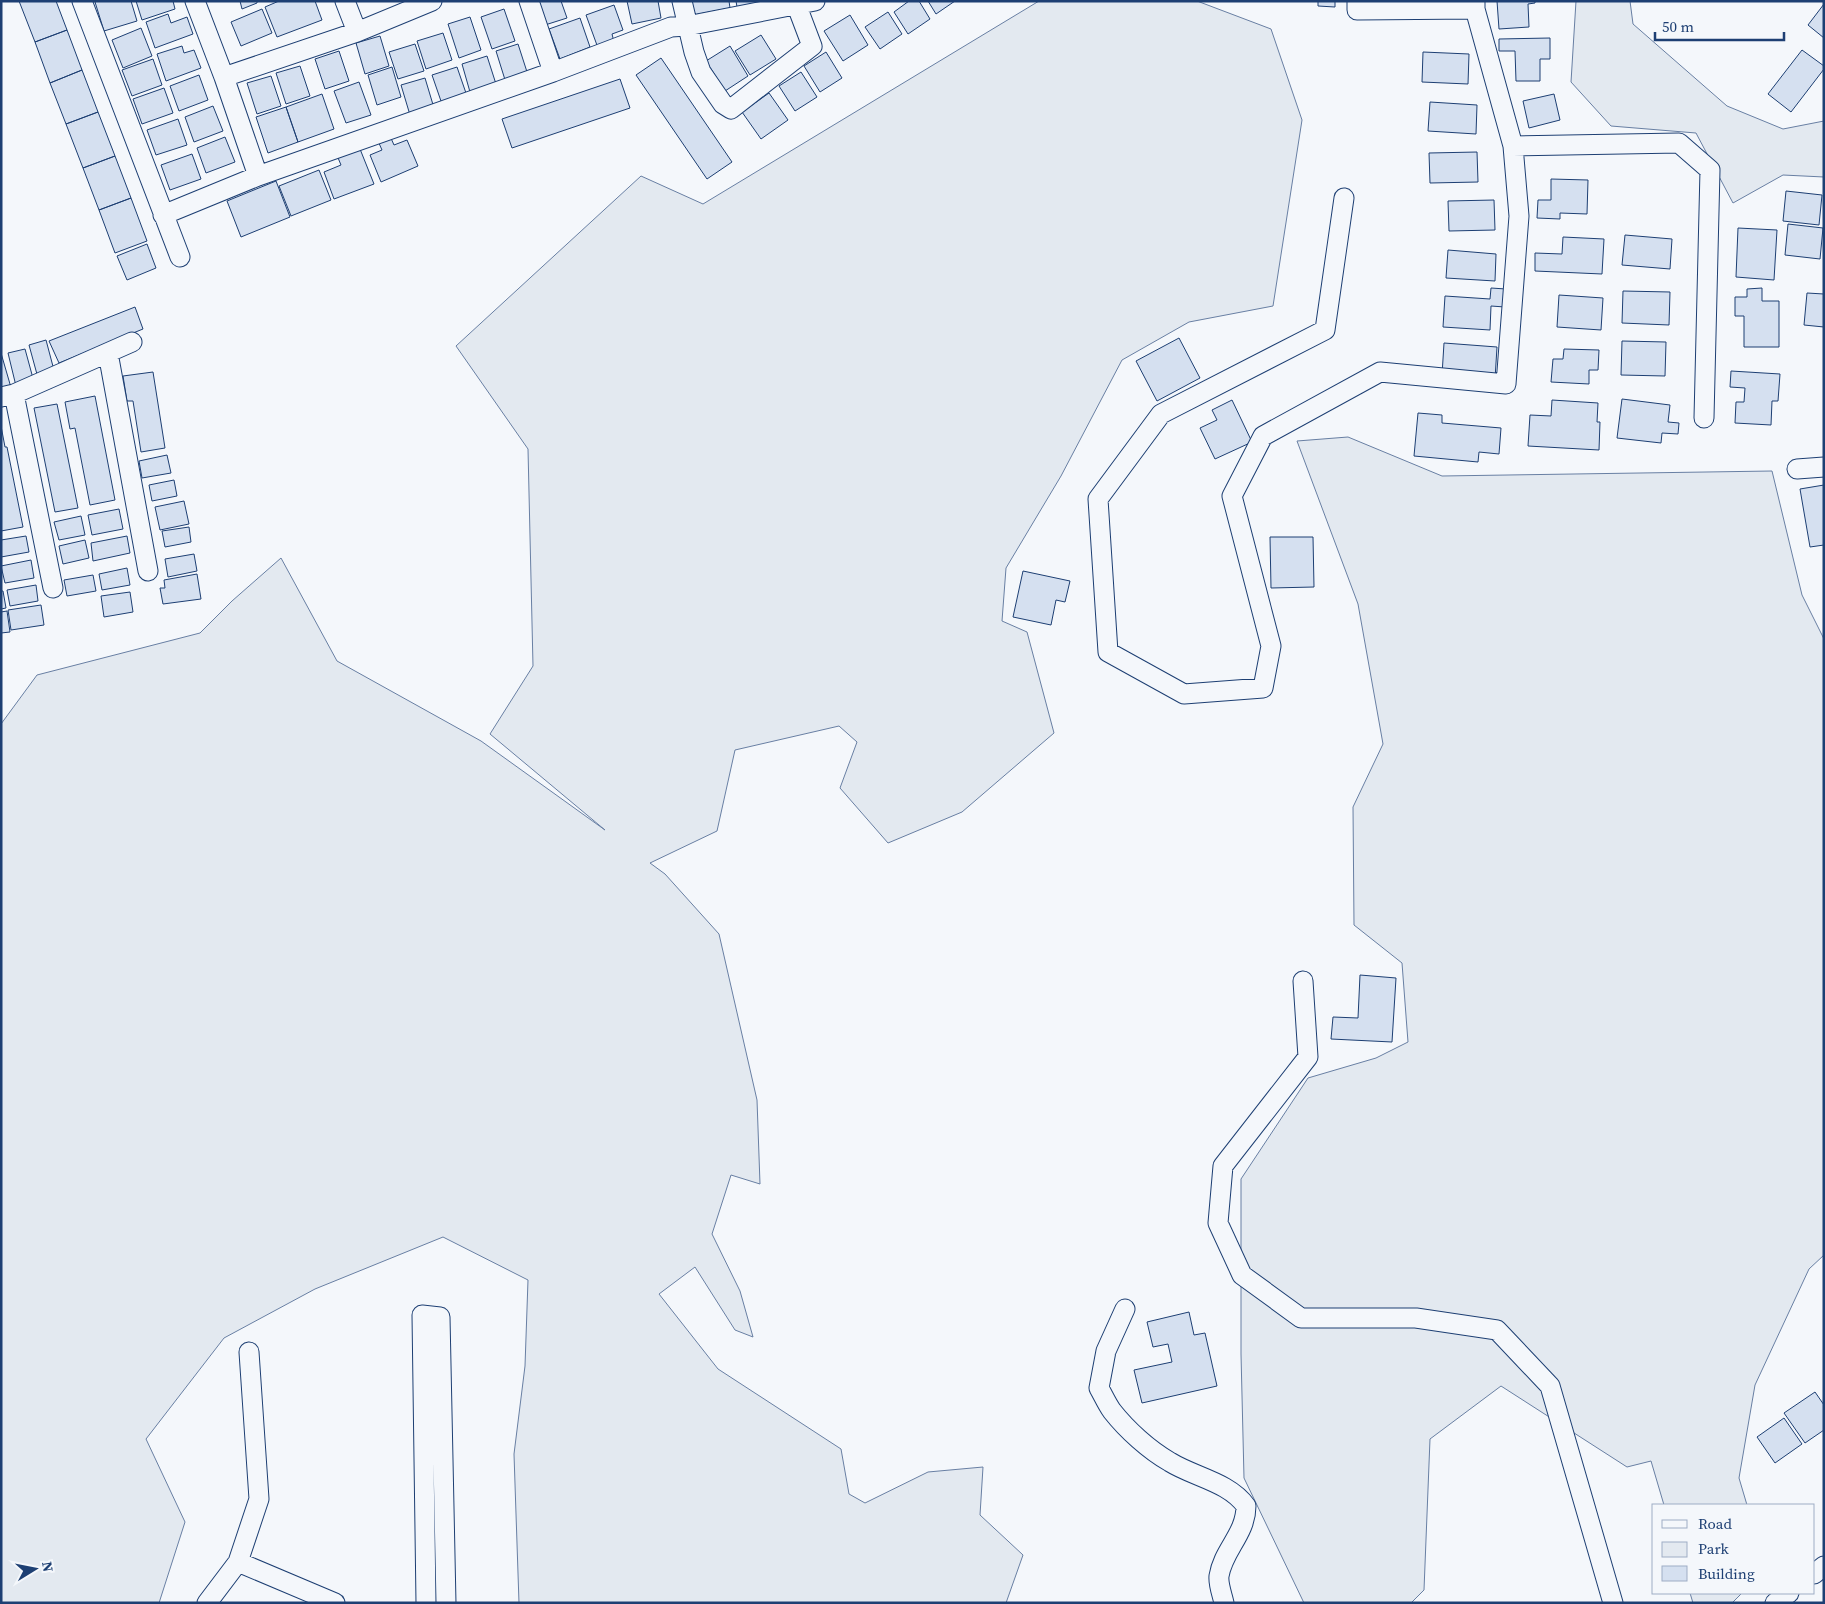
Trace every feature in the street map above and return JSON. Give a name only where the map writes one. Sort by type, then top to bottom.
[{"type":"street","points":[[82,1],[180,257]]},
{"type":"street","points":[[195,1],[258,176]]},
{"type":"street","points":[[345,1],[357,32]]},
{"type":"street","points":[[224,78],[357,32],[432,1]]},
{"type":"street","points":[[529,1],[553,72]]},
{"type":"street","points":[[682,1],[687,26],[701,72],[723,104],[731,109],[812,46],[795,4]]},
{"type":"street","points":[[163,215],[258,176],[553,72],[671,27],[687,26],[815,1]]},
{"type":"street","points":[[1344,198],[1325,330],[1161,414],[1098,499],[1108,652],[1184,694],[1263,688],[1271,646],[1232,496],[1263,436],[1380,372],[1506,384],[1519,216],[1513,146],[1475,5],[1357,10],[1357,1]]},
{"type":"street","points":[[1513,146],[1679,143],[1710,170],[1704,418]]},
{"type":"street","points":[[53,588],[8,396],[132,342]]},
{"type":"street","points":[[108,353],[148,571]]},
{"type":"street","points":[[1796,469],[1824,467]]},
{"type":"street","points":[[1304,981],[1308,1057],[1223,1166],[1218,1223],[1242,1274],[1301,1318],[1416,1318],[1497,1330],[1550,1386],[1613,1603]]},
{"type":"street","points":[[1125,1309],[1106,1351],[1099,1388],[1112,1411],[1136,1437],[1170,1462],[1224,1488],[1239,1498],[1246,1506],[1242,1528],[1221,1567],[1219,1578],[1224,1603]]},
{"type":"street","points":[[426,1603],[422,1316],[440,1317],[446,1603]]},
{"type":"street","points":[[207,1603],[238,1562],[259,1499],[249,1352]]},
{"type":"street","points":[[238,1562],[335,1603]]},
{"type":"street","points":[[1776,1603],[1788,1594]]},
{"type":"green space","points":[[1039,1],[1197,1],[1271,29],[1302,120],[1273,306],[1189,322],[1122,360],[1061,476],[1006,568],[1002,621],[1027,632],[1054,733],[962,812],[888,843],[840,788],[857,742],[839,726],[735,750],[717,831],[650,863],[665,874],[719,934],[757,1100],[760,1184],[731,1175],[712,1234],[740,1291],[753,1337],[735,1330],[695,1267],[659,1294],[718,1369],[841,1449],[849,1494],[865,1503],[928,1472],[983,1467],[980,1515],[1023,1555],[1006,1603],[519,1603],[514,1454],[525,1366],[528,1280],[443,1237],[315,1289],[224,1338],[146,1439],[185,1522],[159,1603],[1,1603],[1,724],[37,675],[200,633],[232,601],[281,558],[337,661],[481,741],[605,830],[490,734],[533,666],[528,449],[456,346],[641,176],[703,204]]},
{"type":"green space","points":[[1576,1],[1630,1],[1633,24],[1727,106],[1783,129],[1824,121],[1824,177],[1783,175],[1733,203],[1696,133],[1611,126],[1571,82]]},
{"type":"green space","points":[[1348,437],[1442,476],[1772,471],[1802,595],[1824,639],[1824,1255],[1809,1269],[1755,1385],[1739,1478],[1747,1504],[1664,1504],[1651,1461],[1627,1467],[1501,1386],[1430,1439],[1424,1590],[1411,1603],[1304,1603],[1244,1478],[1241,1354],[1241,1179],[1308,1078],[1376,1058],[1408,1042],[1402,963],[1354,925],[1353,807],[1383,744],[1358,604],[1297,441]]},
{"type":"green space","points":[[1690,1594],[1741,1594],[1732,1603],[1693,1603]]},
{"type":"building","points":[[19,1],[56,1],[67,30],[35,42]]},
{"type":"building","points":[[131,1],[137,21],[104,31],[95,2]]},
{"type":"building","points":[[136,1],[173,1],[175,9],[142,20]]},
{"type":"building","points":[[240,1],[257,1],[257,3],[242,9]]},
{"type":"building","points":[[279,1],[315,1],[322,20],[277,37],[265,7]]},
{"type":"building","points":[[537,1],[561,1],[567,18],[545,25]]},
{"type":"building","points":[[627,1],[658,1],[661,18],[632,24]]},
{"type":"building","points":[[691,1],[729,1],[730,8],[694,15]]},
{"type":"building","points":[[736,1],[772,1],[737,7]]},
{"type":"building","points":[[909,1],[919,1],[930,19],[908,34],[894,12]]},
{"type":"building","points":[[928,1],[955,1],[936,14]]},
{"type":"building","points":[[1318,1],[1335,1],[1335,7],[1318,6]]},
{"type":"building","points":[[1497,1],[1535,1],[1535,3],[1528,4],[1529,27],[1499,29]]},
{"type":"building","points":[[1824,4],[1824,38],[1808,25]]},
{"type":"building","points":[[614,5],[623,30],[612,34],[614,42],[598,48],[586,15]]},
{"type":"building","points":[[262,9],[272,33],[241,46],[231,22]]},
{"type":"building","points":[[504,9],[515,41],[492,49],[481,17]]},
{"type":"building","points":[[888,12],[902,34],[880,49],[865,27]]},
{"type":"building","points":[[168,14],[171,23],[187,17],[193,34],[155,48],[146,22]]},
{"type":"building","points":[[850,15],[868,45],[843,61],[824,31]]},
{"type":"building","points":[[470,17],[481,50],[459,58],[448,24]]},
{"type":"building","points":[[580,18],[590,47],[560,59],[549,29]]},
{"type":"building","points":[[141,28],[152,56],[123,68],[112,40]]},
{"type":"building","points":[[67,30],[82,70],[50,83],[35,42]]},
{"type":"building","points":[[443,33],[452,60],[426,69],[417,41]]},
{"type":"building","points":[[761,35],[776,59],[750,75],[735,51]]},
{"type":"building","points":[[380,36],[389,66],[365,74],[356,43]]},
{"type":"building","points":[[1550,38],[1550,59],[1540,59],[1540,81],[1516,81],[1515,51],[1499,51],[1499,39]]},
{"type":"building","points":[[415,44],[424,71],[398,79],[389,52]]},
{"type":"building","points":[[518,44],[528,75],[506,83],[496,51]]},
{"type":"building","points":[[182,46],[184,53],[194,50],[201,68],[166,81],[157,54]]},
{"type":"building","points":[[730,46],[748,76],[725,91],[706,61]]},
{"type":"building","points":[[1802,50],[1824,66],[1824,69],[1791,112],[1768,94]]},
{"type":"building","points":[[339,51],[349,81],[325,89],[315,59]]},
{"type":"building","points":[[826,52],[842,78],[820,92],[804,66]]},
{"type":"building","points":[[1423,52],[1469,54],[1468,84],[1422,82]]},
{"type":"building","points":[[487,56],[496,84],[470,92],[462,64]]},
{"type":"building","points":[[661,58],[732,162],[707,179],[636,75]]},
{"type":"building","points":[[153,59],[162,85],[132,96],[122,70]]},
{"type":"building","points":[[300,66],[310,96],[286,104],[276,73]]},
{"type":"building","points":[[392,67],[401,97],[377,105],[368,75]]},
{"type":"building","points":[[457,67],[467,96],[442,104],[432,75]]},
{"type":"building","points":[[82,70],[98,112],[66,124],[50,83]]},
{"type":"building","points":[[801,72],[817,97],[795,111],[779,86]]},
{"type":"building","points":[[199,75],[208,100],[179,111],[170,86]]},
{"type":"building","points":[[271,76],[281,106],[257,114],[247,83]]},
{"type":"building","points":[[425,78],[434,108],[410,115],[401,85]]},
{"type":"building","points":[[620,79],[630,108],[512,148],[502,119]]},
{"type":"building","points":[[359,82],[371,115],[346,123],[334,91]]},
{"type":"building","points":[[164,88],[173,113],[142,124],[133,99]]},
{"type":"building","points":[[769,93],[788,120],[761,139],[742,112]]},
{"type":"building","points":[[322,94],[334,129],[298,142],[286,107]]},
{"type":"building","points":[[1554,94],[1560,120],[1529,128],[1523,101]]},
{"type":"building","points":[[1430,102],[1477,105],[1476,134],[1428,131]]},
{"type":"building","points":[[213,106],[223,131],[194,142],[185,117]]},
{"type":"building","points":[[286,107],[298,142],[268,153],[256,117]]},
{"type":"building","points":[[98,112],[115,156],[83,168],[66,124]]},
{"type":"building","points":[[178,119],[187,145],[156,155],[147,130]]},
{"type":"building","points":[[390,136],[394,145],[407,140],[418,166],[381,182],[370,155],[382,150],[378,141]]},
{"type":"building","points":[[225,137],[235,162],[206,173],[197,148]]},
{"type":"building","points":[[358,144],[374,184],[334,199],[324,172],[341,165],[336,153]]},
{"type":"building","points":[[1477,152],[1478,182],[1430,183],[1429,153]]},
{"type":"building","points":[[192,154],[201,179],[170,190],[161,165]]},
{"type":"building","points":[[115,156],[131,198],[99,210],[83,168]]},
{"type":"building","points":[[319,170],[331,200],[291,216],[279,186]]},
{"type":"building","points":[[1551,179],[1588,180],[1587,214],[1560,213],[1560,219],[1537,218],[1538,200],[1551,200]]},
{"type":"building","points":[[276,181],[290,217],[241,237],[227,201]]},
{"type":"building","points":[[1786,191],[1822,195],[1819,225],[1783,221]]},
{"type":"building","points":[[131,198],[147,241],[115,253],[99,210]]},
{"type":"building","points":[[1494,200],[1495,230],[1449,231],[1448,201]]},
{"type":"building","points":[[1788,224],[1823,228],[1820,259],[1785,255]]},
{"type":"building","points":[[1738,228],[1777,230],[1774,280],[1736,277]]},
{"type":"building","points":[[1625,235],[1672,239],[1670,269],[1622,265]]},
{"type":"building","points":[[1563,237],[1604,239],[1602,274],[1535,271],[1535,253],[1562,254]]},
{"type":"building","points":[[147,244],[156,268],[127,280],[117,256]]},
{"type":"building","points":[[1448,250],[1496,254],[1495,281],[1446,278]]},
{"type":"building","points":[[1491,288],[1506,289],[1505,307],[1491,306],[1490,330],[1443,327],[1445,296],[1490,299]]},
{"type":"building","points":[[1762,288],[1762,301],[1779,301],[1779,347],[1744,347],[1744,316],[1735,316],[1735,297],[1747,297],[1747,289]]},
{"type":"building","points":[[1623,291],[1670,292],[1669,325],[1622,323]]},
{"type":"building","points":[[1807,293],[1824,294],[1824,327],[1804,325]]},
{"type":"building","points":[[1559,295],[1603,298],[1601,330],[1557,327]]},
{"type":"building","points":[[135,307],[143,329],[59,363],[49,341]]},
{"type":"building","points":[[1179,338],[1200,378],[1157,401],[1136,361]]},
{"type":"building","points":[[46,340],[55,374],[38,378],[29,345]]},
{"type":"building","points":[[1622,341],[1666,342],[1665,376],[1621,375]]},
{"type":"building","points":[[1444,343],[1497,347],[1495,379],[1442,375]]},
{"type":"building","points":[[25,349],[34,382],[16,386],[8,353]]},
{"type":"building","points":[[1564,349],[1599,350],[1598,370],[1589,370],[1589,384],[1551,382],[1553,359],[1563,359]]},
{"type":"building","points":[[1,353],[12,391],[1,394]]},
{"type":"building","points":[[1731,371],[1780,374],[1778,401],[1772,401],[1771,425],[1735,423],[1736,402],[1744,402],[1745,388],[1730,387]]},
{"type":"building","points":[[153,372],[165,448],[141,452],[133,401],[127,401],[123,376]]},
{"type":"building","points":[[95,396],[115,500],[90,505],[75,428],[70,429],[65,402]]},
{"type":"building","points":[[1622,399],[1670,405],[1668,422],[1679,423],[1678,434],[1662,433],[1661,443],[1617,438]]},
{"type":"building","points":[[1232,400],[1252,442],[1215,459],[1200,428],[1217,420],[1212,410]]},
{"type":"building","points":[[1552,400],[1598,403],[1597,422],[1600,422],[1599,450],[1528,446],[1530,415],[1551,416]]},
{"type":"building","points":[[57,404],[78,508],[55,512],[34,408]]},
{"type":"building","points":[[1418,413],[1442,415],[1442,423],[1501,428],[1499,454],[1479,452],[1478,462],[1414,456]]},
{"type":"building","points":[[1,426],[23,527],[1,531]]},
{"type":"building","points":[[167,455],[171,473],[142,478],[139,461]]},
{"type":"building","points":[[174,480],[177,496],[152,501],[149,485]]},
{"type":"building","points":[[1824,485],[1824,545],[1810,547],[1800,489]]},
{"type":"building","points":[[184,501],[189,524],[160,530],[155,507]]},
{"type":"building","points":[[119,509],[123,529],[92,535],[88,515]]},
{"type":"building","points":[[81,516],[85,535],[59,540],[54,522]]},
{"type":"building","points":[[189,527],[191,542],[165,547],[162,531]]},
{"type":"building","points":[[26,536],[29,552],[1,557],[1,540]]},
{"type":"building","points":[[127,536],[130,553],[93,561],[91,543]]},
{"type":"building","points":[[1270,537],[1313,537],[1314,587],[1271,588]]},
{"type":"building","points":[[85,540],[89,558],[63,564],[59,546]]},
{"type":"building","points":[[194,554],[197,571],[168,577],[165,559]]},
{"type":"building","points":[[31,560],[34,578],[5,583],[1,566]]},
{"type":"building","points":[[127,568],[130,585],[102,590],[99,574]]},
{"type":"building","points":[[1023,571],[1070,581],[1065,602],[1056,600],[1051,625],[1013,617]]},
{"type":"building","points":[[197,574],[201,599],[163,604],[160,588],[165,588],[164,580]]},
{"type":"building","points":[[93,575],[96,591],[67,596],[64,580]]},
{"type":"building","points":[[36,585],[38,601],[10,606],[7,590]]},
{"type":"building","points":[[1,591],[3,591],[6,608],[1,609]]},
{"type":"building","points":[[130,592],[133,612],[104,617],[101,596]]},
{"type":"building","points":[[41,605],[44,625],[11,630],[8,610]]},
{"type":"building","points":[[7,611],[10,632],[1,633],[1,612]]},
{"type":"building","points":[[1360,975],[1396,978],[1392,1042],[1331,1039],[1333,1017],[1358,1018]]},
{"type":"building","points":[[1189,1312],[1194,1335],[1205,1333],[1217,1386],[1142,1403],[1134,1370],[1172,1362],[1168,1344],[1153,1347],[1147,1322]]},
{"type":"building","points":[[1815,1392],[1824,1405],[1824,1430],[1805,1443],[1784,1413]]},
{"type":"building","points":[[1784,1418],[1802,1444],[1775,1463],[1757,1437]]}]
